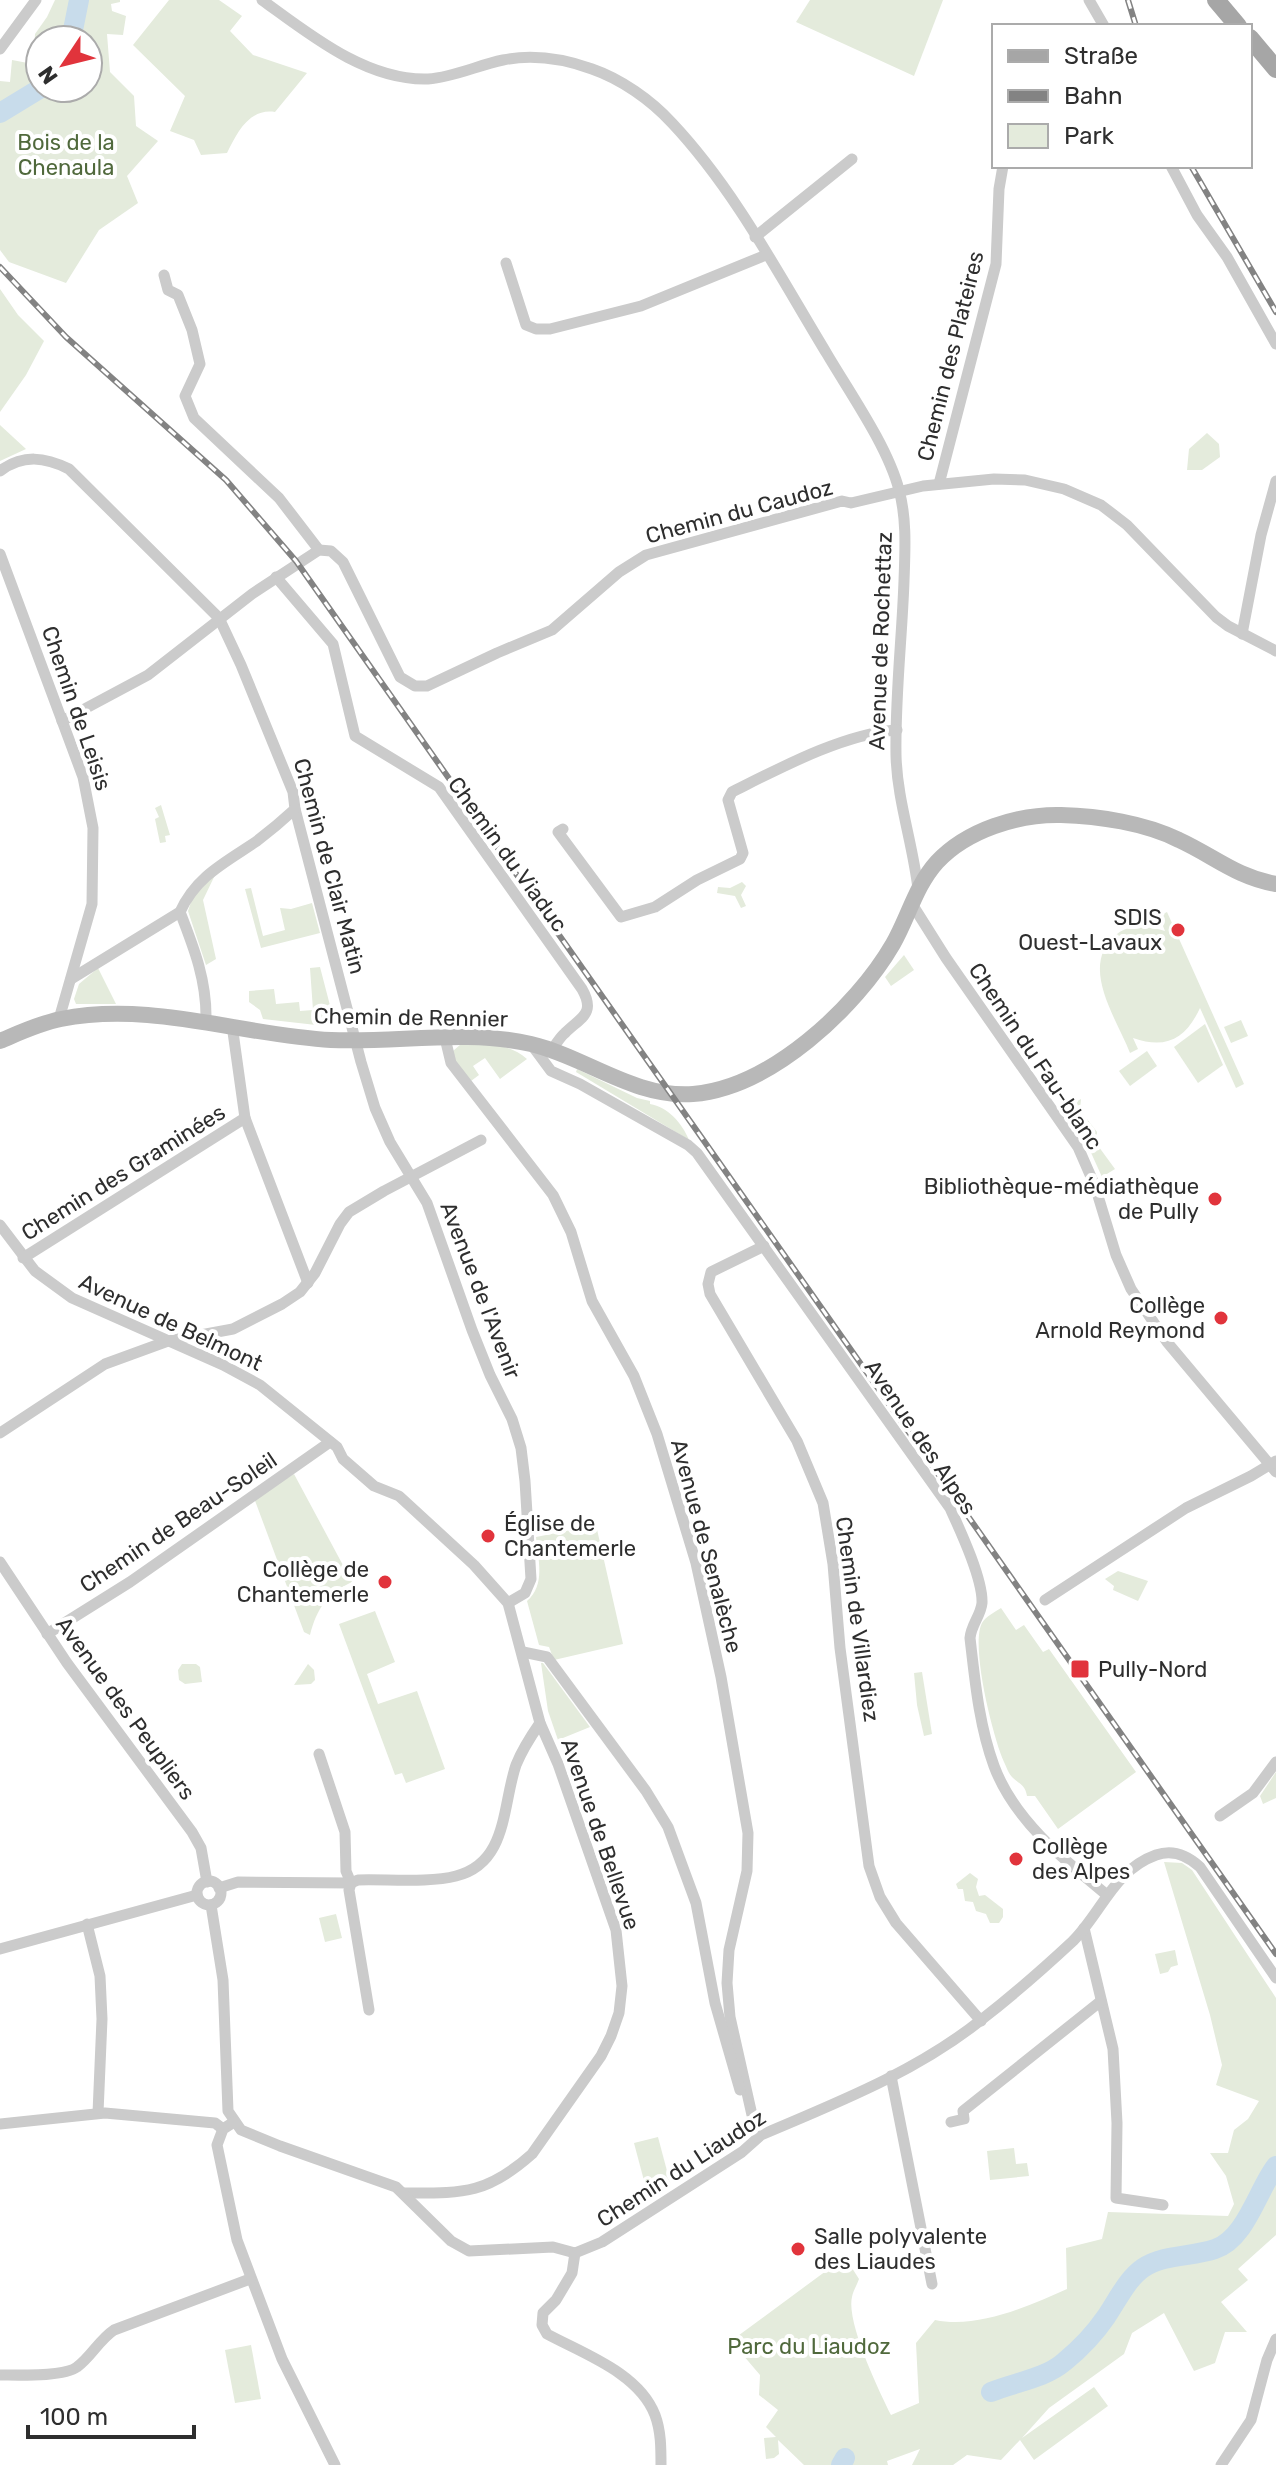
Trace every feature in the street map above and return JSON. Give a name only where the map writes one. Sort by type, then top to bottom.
[{"type":"main road","points":[[1216,0],[1236,24]]},
{"type":"main road","points":[[1252,40],[1276,69]]},
{"type":"street","points":[[0,49],[36,0]]},
{"type":"street","name":"Avenue de Rochettaz","points":[[262,0],[354,60],[389,74],[429,79],[501,60],[539,57],[568,61],[596,70],[622,83],[671,122],[720,183],[867,421],[899,491],[905,552],[896,757],[915,897]]},
{"type":"street","points":[[1089,0],[1103,24]]},
{"type":"street","points":[[755,237],[852,159]]},
{"type":"street","name":"Chemin des Plateires","points":[[939,484],[996,264],[1003,168]]},
{"type":"street","points":[[1172,168],[1276,344]]},
{"type":"street","points":[[506,263],[526,325],[550,329],[641,306],[766,255]]},
{"type":"street","name":"Chemin du Caudoz","points":[[164,275],[168,290],[178,295],[200,364],[185,396],[194,418],[279,498],[317,551],[331,551],[343,562],[400,677],[415,686],[427,686],[552,630],[619,572],[646,555],[842,501],[851,503],[939,484],[985,480],[1025,480],[1047,484],[1101,505],[1127,525],[1216,617],[1276,651]]},
{"type":"street","points":[[0,471],[34,457],[69,469],[219,618]]},
{"type":"street","points":[[1242,634],[1261,535],[1276,481]]},
{"type":"street","points":[[62,721],[148,675],[219,618],[317,551]]},
{"type":"street","name":"Chemin de Leisis","points":[[0,554],[83,777],[90,810],[94,847],[92,904],[59,1019]]},
{"type":"street","name":"Chemin du Viaduc","points":[[278,576],[333,644],[355,736],[439,787],[588,999],[584,1018],[564,1033],[558,1052]]},
{"type":"street","name":"Chemin de Clair Matin","points":[[219,618],[293,792],[356,1040]]},
{"type":"street","points":[[563,829],[558,832],[621,917],[655,907],[697,880],[740,859],[743,853],[728,800],[732,792],[833,747],[880,731],[897,730]]},
{"type":"street","points":[[71,979],[180,912],[200,881],[220,863],[256,841],[295,809]]},
{"type":"street","name":"Chemin de Rennier","points":[[0,1041],[59,1019],[130,1015],[206,1021],[315,1038],[499,1039],[558,1052],[639,1088],[693,1094],[717,1090],[744,1080],[801,1046],[835,1019],[881,964],[936,863],[971,838],[1007,822],[1032,816],[1062,815],[1144,828],[1172,836],[1247,877],[1276,884]]},
{"type":"street","name":"Chemin du Fau-blanc","points":[[915,897],[946,958],[1078,1147],[1131,1289],[1167,1342],[1274,1465]]},
{"type":"street","points":[[180,912],[201,970],[206,1021]]},
{"type":"street","name":"Chemin des Graminées","points":[[23,1258],[245,1118],[232,1025]]},
{"type":"street","name":"Avenue de Senalèche","points":[[445,1038],[451,1063],[565,1215],[588,1292],[644,1399],[688,1535],[721,1677],[748,1833],[747,1871],[729,1950],[727,1983],[730,2017],[752,2115]]},
{"type":"street","name":"Avenue de l'Avenir","points":[[356,1040],[375,1108],[390,1142],[412,1176],[438,1227],[472,1330],[512,1419],[521,1448],[531,1579],[525,1593],[508,1603]]},
{"type":"street","name":"Avenue des Alpes","points":[[531,1044],[551,1071],[562,1074],[688,1145],[706,1164],[950,1508],[980,1591],[982,1605],[970,1628],[970,1638],[976,1693],[994,1768],[1009,1797],[1033,1826],[1055,1850],[1107,1895]]},
{"type":"street","points":[[558,1052],[562,1074]]},
{"type":"street","points":[[245,1118],[308,1283]]},
{"type":"street","points":[[0,1433],[105,1364],[168,1341],[233,1329],[282,1304],[308,1283],[349,1212],[481,1140]]},
{"type":"street","name":"Avenue de Belmont","points":[[0,1225],[35,1271],[72,1298],[223,1365],[260,1385],[337,1447],[343,1459],[374,1486],[399,1496],[474,1565],[508,1603],[523,1652]]},
{"type":"street","name":"Chemin de Villardiez","points":[[764,1246],[711,1272],[708,1284],[710,1294],[791,1429],[823,1503],[833,1564],[865,1843],[880,1897],[896,1923],[981,2021]]},
{"type":"street","name":"Chemin de Beau-Soleil","points":[[47,1634],[130,1582],[330,1442]]},
{"type":"street","points":[[1045,1600],[1186,1508],[1274,1465]]},
{"type":"street","name":"Avenue des Peupliers","points":[[0,1562],[47,1634],[192,1832],[201,1848],[207,1882]]},
{"type":"street","points":[[523,1652],[547,1657],[646,1791],[668,1827],[696,1903],[725,2043],[740,2088],[761,2135]]},
{"type":"street","name":"Avenue de Bellevue","points":[[404,2193],[460,2193],[504,2177],[517,2167],[532,2154],[601,2056],[619,2013],[622,1986],[616,1930],[558,1764],[540,1723],[523,1652]]},
{"type":"street","points":[[219,1888],[238,1882],[351,1883],[358,1880],[452,1877],[469,1872],[482,1864],[493,1850],[500,1834],[516,1765],[540,1723]]},
{"type":"street","points":[[319,1754],[345,1832],[346,1871],[351,1883],[349,1890],[369,2010]]},
{"type":"street","points":[[1220,1816],[1253,1793],[1276,1762]]},
{"type":"street","name":"Chemin du Liaudoz","points":[[575,2253],[602,2242],[742,2152],[761,2135],[919,2063],[981,2021],[1084,1928],[1119,1878],[1157,1854],[1171,1852],[1190,1858],[1200,1867],[1276,1978]]},
{"type":"street","points":[[207,1882],[219,1888],[218,1901],[211,1905],[203,1904],[197,1895],[199,1887],[207,1882]]},
{"type":"street","points":[[0,1949],[197,1895]]},
{"type":"street","points":[[211,1905],[223,1980],[228,2111],[234,2122],[250,2135],[383,2182],[404,2193],[451,2241],[469,2251],[553,2247],[575,2253],[572,2273],[556,2300],[543,2313],[542,2325],[547,2334],[636,2386],[655,2415],[661,2465]]},
{"type":"street","points":[[87,1924],[100,1976],[102,2019],[98,2113]]},
{"type":"street","points":[[1084,1928],[1113,2049],[1116,2198],[1163,2205]]},
{"type":"street","points":[[951,2122],[964,2119],[963,2111],[1101,2001]]},
{"type":"street","points":[[891,2076],[932,2284]]},
{"type":"street","points":[[0,2124],[98,2113],[215,2123],[223,2129]]},
{"type":"street","points":[[234,2122],[223,2129],[217,2145],[237,2240],[286,2367],[335,2465]]},
{"type":"street","points":[[0,2375],[76,2368],[114,2330],[250,2279]]},
{"type":"street","points":[[1221,2465],[1251,2420],[1267,2360],[1276,2339]]},
{"type":"green space","name":"Bois de la Chenaula","points":[[55,0],[120,0],[111,4],[112,11],[126,16],[123,35],[107,34],[110,72],[134,96],[136,126],[158,141],[127,176],[138,203],[99,230],[66,283],[9,262],[0,250],[0,81],[10,82],[12,60],[24,62],[24,104],[104,104],[104,24],[42,24]]},
{"type":"green space","points":[[169,0],[219,0],[242,16],[230,31],[253,55],[307,73],[275,112],[258,114],[245,124],[227,153],[201,155],[194,140],[170,131],[185,96],[133,45]]},
{"type":"green space","points":[[810,0],[943,0],[914,76],[796,22]]},
{"type":"green space","points":[[0,289],[18,315],[44,341],[26,375],[0,412]]},
{"type":"green space","points":[[0,425],[26,449],[0,461]]},
{"type":"green space","points":[[1207,433],[1219,444],[1220,457],[1202,470],[1187,470],[1189,449]]},
{"type":"green space","points":[[161,805],[170,835],[165,836],[166,842],[160,843],[155,819],[159,817],[155,808]]},
{"type":"green space","points":[[215,875],[203,900],[216,959],[206,965],[188,911],[193,896]]},
{"type":"green space","points":[[742,882],[746,886],[741,895],[746,906],[741,908],[735,896],[717,893],[718,887],[730,888]]},
{"type":"green space","points":[[251,888],[263,936],[285,930],[280,908],[291,909],[312,903],[320,933],[261,948],[245,889]]},
{"type":"green space","points":[[1167,912],[1244,1084],[1236,1088],[1200,1008],[1182,1034],[1156,1043],[1133,1038],[1138,1049],[1130,1053],[1109,1008],[1100,976],[1106,947],[1117,934],[1128,928],[1146,927],[1165,931],[1159,916]]},
{"type":"green space","points":[[904,955],[914,970],[891,986],[885,977]]},
{"type":"green space","points":[[320,967],[333,1017],[325,1026],[263,1019],[260,1010],[249,1002],[249,991],[274,989],[276,1004],[299,1002],[300,1011],[313,1010],[310,968]]},
{"type":"green space","points":[[98,968],[116,1004],[76,1004],[74,999],[79,984]]},
{"type":"green space","points":[[1241,1020],[1248,1036],[1231,1043],[1224,1027]]},
{"type":"green space","points":[[1205,1024],[1223,1065],[1198,1083],[1174,1047]]},
{"type":"green space","points":[[461,1044],[504,1047],[527,1059],[500,1079],[485,1058],[473,1066],[479,1075],[471,1081],[455,1061],[453,1051]]},
{"type":"green space","points":[[1147,1051],[1157,1066],[1130,1086],[1119,1071]]},
{"type":"green space","points":[[577,1069],[663,1108],[678,1122],[689,1140],[576,1072]]},
{"type":"green space","points":[[1081,1099],[1080,1110],[1097,1132],[1096,1143],[1115,1169],[1102,1177],[1088,1146],[1063,1109]]},
{"type":"green space","points":[[294,1474],[352,1582],[324,1603],[310,1635],[304,1632],[254,1498]]},
{"type":"green space","points":[[596,1525],[623,1644],[554,1660],[549,1647],[539,1645],[527,1601],[539,1580],[536,1537]]},
{"type":"green space","points":[[1118,1571],[1148,1581],[1138,1601],[1113,1590],[1114,1586],[1105,1579]]},
{"type":"green space","points":[[1001,1608],[1016,1630],[1024,1625],[1043,1652],[1049,1649],[1136,1772],[1058,1829],[1035,1796],[1027,1796],[1024,1787],[1009,1773],[989,1713],[981,1670],[979,1634],[982,1623]]},
{"type":"green space","points":[[375,1611],[395,1662],[367,1674],[378,1704],[417,1691],[445,1769],[406,1783],[402,1773],[395,1775],[339,1624]]},
{"type":"green space","points":[[541,1663],[590,1727],[558,1740],[548,1711]]},
{"type":"green space","points":[[182,1664],[200,1667],[202,1682],[185,1684],[179,1680],[178,1670]]},
{"type":"green space","points":[[308,1664],[314,1670],[315,1680],[311,1684],[294,1685]]},
{"type":"green space","points":[[922,1672],[932,1734],[924,1736],[914,1673]]},
{"type":"green space","points":[[1276,1772],[1276,1798],[1263,1804],[1260,1796]]},
{"type":"green space","name":"Parc du Liaudoz","points":[[1164,1862],[1182,1863],[1192,1870],[1276,1998],[1276,2235],[1238,2269],[1248,2280],[1221,2302],[1247,2332],[1225,2332],[1215,2363],[1194,2371],[1164,2313],[1132,2333],[1124,2354],[1049,2408],[1022,2438],[1094,2387],[1108,2406],[1034,2460],[1020,2440],[1001,2460],[967,2455],[953,2465],[912,2465],[920,2449],[887,2461],[888,2465],[804,2465],[778,2440],[779,2454],[766,2459],[764,2438],[776,2437],[766,2427],[778,2410],[759,2395],[760,2375],[731,2341],[845,2257],[859,2279],[851,2308],[854,2323],[891,2415],[919,2403],[916,2343],[935,2320],[986,2319],[1020,2309],[1067,2289],[1066,2248],[1102,2239],[1108,2212],[1228,2216],[1234,2204],[1226,2176],[1210,2153],[1228,2153],[1234,2130],[1248,2119],[1259,2101],[1216,2085],[1222,2065]]},
{"type":"green space","points":[[970,1873],[978,1879],[976,1887],[979,1896],[985,1895],[1003,1909],[999,1923],[990,1923],[986,1914],[976,1911],[973,1902],[965,1901],[963,1889],[958,1889],[956,1884]]},
{"type":"green space","points":[[336,1914],[342,1938],[325,1942],[319,1918]]},
{"type":"green space","points":[[1175,1950],[1178,1965],[1160,1974],[1155,1954]]},
{"type":"green space","points":[[658,2137],[671,2186],[647,2192],[634,2143]]},
{"type":"green space","points":[[1014,2148],[1016,2164],[1027,2163],[1029,2176],[990,2180],[987,2151]]},
{"type":"green space","points":[[251,2345],[261,2399],[235,2403],[225,2350]]},
{"type":"waterway","points":[[74,24],[79,0]]},
{"type":"waterway","points":[[0,113],[24,98]]},
{"type":"waterway","points":[[991,2392],[1038,2376],[1064,2362],[1097,2329],[1127,2284],[1143,2268],[1160,2260],[1206,2252],[1226,2244],[1243,2224],[1276,2166]]},
{"type":"waterway","points":[[841,2465],[845,2458]]},
{"type":"railway","points":[[1128,0],[1135,24]]},
{"type":"railway","points":[[1192,168],[1276,312]]},
{"type":"railway","points":[[0,267],[66,337],[226,480],[296,561],[1276,1954]]},
{"type":"place","name":"SDIS Ouest-Lavaux","points":[[1178,930]]},
{"type":"place","name":"Bibliothèque-médiathèque de Pully","points":[[1215,1199]]},
{"type":"place","name":"Collège Arnold Reymond","points":[[1221,1318]]},
{"type":"place","name":"Église de Chantemerle","points":[[488,1536]]},
{"type":"place","name":"Collège de Chantemerle","points":[[385,1582]]},
{"type":"place","name":"Pully-Nord","points":[[1080,1669]]},
{"type":"place","name":"Collège des Alpes","points":[[1016,1859]]},
{"type":"place","name":"Salle polyvalente des Liaudes","points":[[798,2249]]}]
